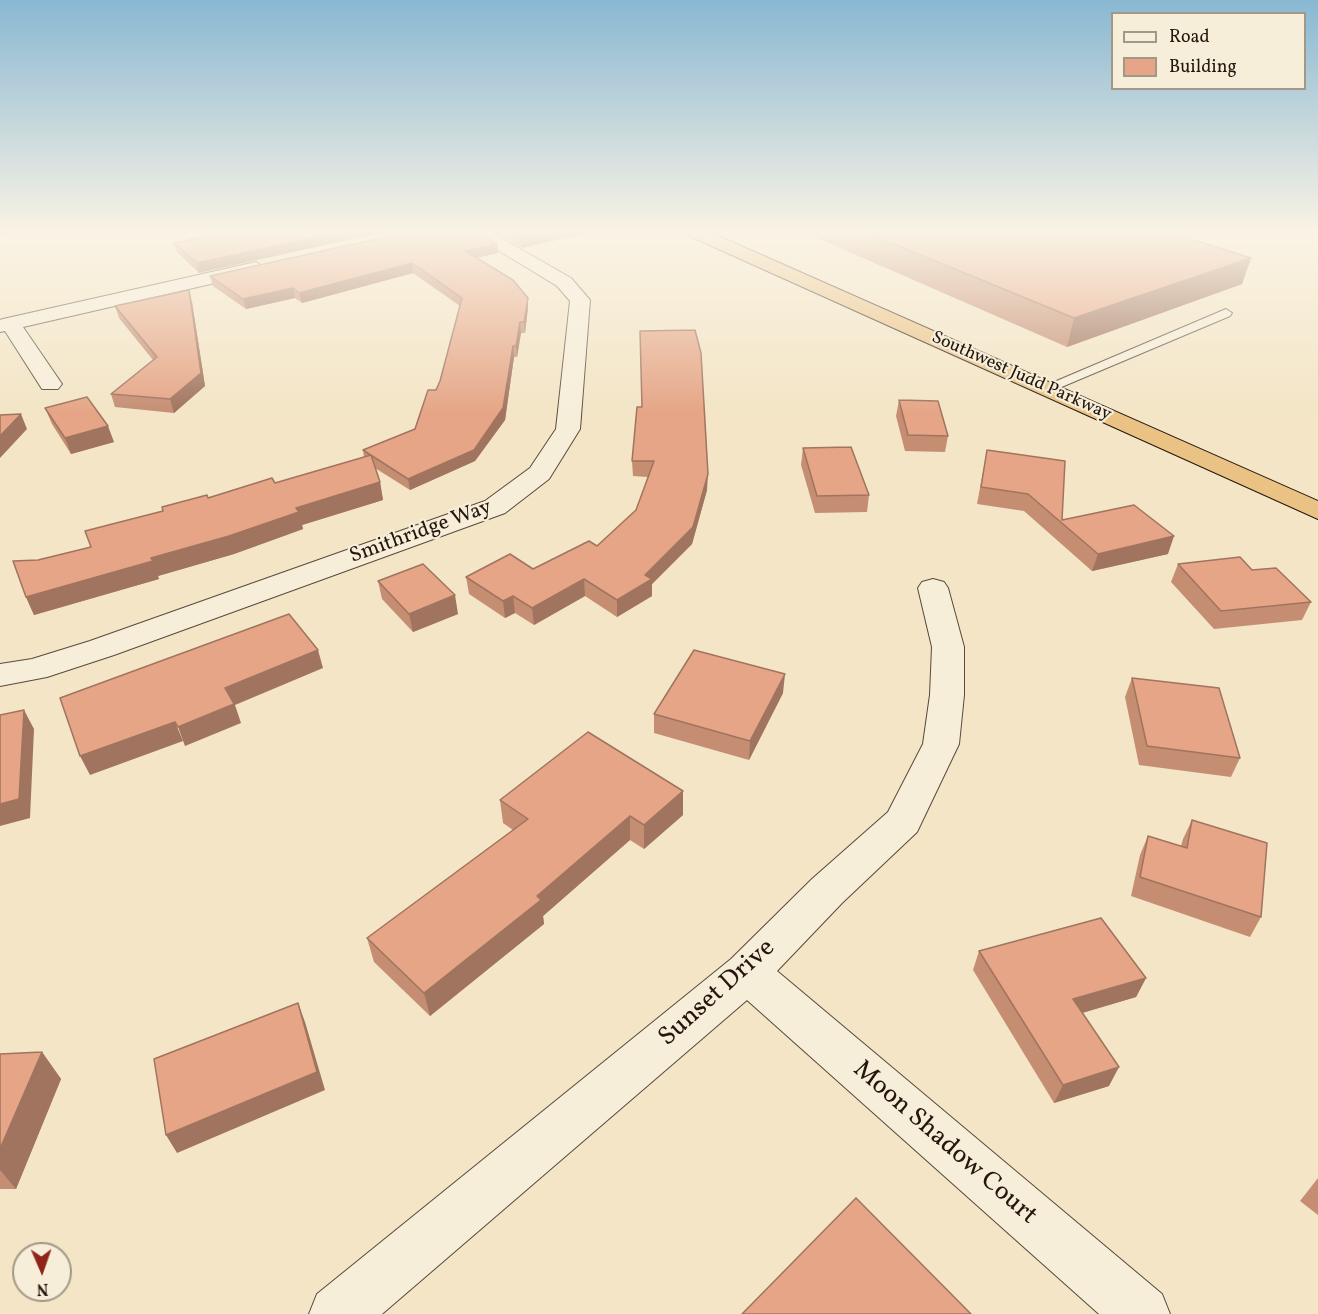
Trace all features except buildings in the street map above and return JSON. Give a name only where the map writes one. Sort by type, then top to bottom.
[{"type":"highway","name":"Southwest Judd Parkway","points":[[829,291],[1318,511]]},
{"type":"street","points":[[50,384],[5,324],[150,291]]},
{"type":"street","name":"Smithridge Way","points":[[0,675],[35,669],[102,648],[495,507],[540,473],[568,429],[580,300],[572,291]]},
{"type":"street","name":"Sunset Drive","points":[[337,1314],[747,973],[827,891],[903,822],[941,744],[947,695],[948,647],[933,588]]},
{"type":"street","name":"Moon Shadow Court","points":[[747,973],[1142,1314]]},
{"type":"lane","points":[[1047,388],[1226,313]]}]
